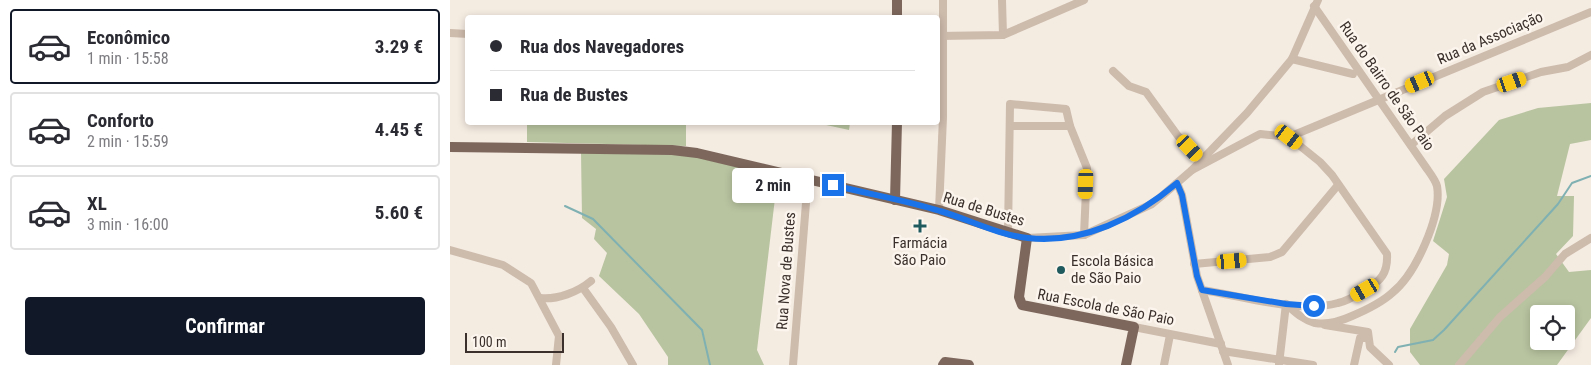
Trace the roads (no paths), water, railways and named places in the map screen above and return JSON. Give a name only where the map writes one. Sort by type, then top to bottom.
[{"type":"main road","points":[[897,0],[897,15]]},
{"type":"main road","points":[[895,200],[897,125]]},
{"type":"main road","name":"Rua de Bustes","points":[[450,147],[672,150],[706,154],[939,210],[1027,238]]},
{"type":"main road","name":"Rua Escola de São Paio","points":[[1027,238],[1019,297],[1022,305],[1134,327]]},
{"type":"main road","points":[[1126,365],[1134,327]]},
{"type":"main road","points":[[943,365],[945,362],[953,362],[968,365]]},
{"type":"street","points":[[939,210],[943,117],[940,36],[943,0]]},
{"type":"street","points":[[1002,0],[1003,35]]},
{"type":"street","points":[[940,36],[1003,35],[1084,0]]},
{"type":"street","name":"Rua de Bustes","points":[[1027,238],[1084,235],[1152,204],[1201,161],[1247,113],[1292,59],[1316,3]]},
{"type":"street","name":"Rua do Bairro de São Paio","points":[[1316,3],[1436,183],[1435,210],[1428,235],[1406,279],[1393,293],[1365,310],[1338,322],[1316,323]]},
{"type":"street","name":"Rua da Associação","points":[[1289,137],[1590,15]]},
{"type":"street","points":[[450,33],[465,34]]},
{"type":"street","points":[[1411,145],[1445,116],[1483,92],[1540,72],[1568,67],[1591,55]]},
{"type":"street","points":[[1292,59],[1353,74]]},
{"type":"street","points":[[1113,71],[1128,86],[1146,92],[1178,136],[1201,161]]},
{"type":"street","points":[[1008,233],[1010,104],[1066,109],[1070,126],[1087,168],[1084,235]]},
{"type":"street","points":[[1010,126],[1070,126]]},
{"type":"street","points":[[1192,170],[1260,134],[1289,137],[1320,162],[1338,185],[1387,254],[1388,265],[1384,276],[1375,284],[1339,303],[1314,306],[1286,304],[1202,290]]},
{"type":"street","name":"Rua Nova de Bustes","points":[[793,365],[808,178]]},
{"type":"street","points":[[1177,183],[1182,195],[1194,264],[1228,365]]},
{"type":"street","points":[[1194,264],[1270,257],[1282,252],[1338,185]]},
{"type":"street","points":[[1459,365],[1500,317],[1545,277],[1565,254],[1591,238]]},
{"type":"street","points":[[450,250],[504,265],[531,283],[560,336],[556,365]]},
{"type":"street","points":[[540,298],[551,299],[583,288],[591,281]]},
{"type":"street","points":[[583,288],[611,327],[633,365]]},
{"type":"street","points":[[1286,304],[1305,319],[1316,323],[1368,332],[1370,347],[1388,365]]},
{"type":"street","points":[[1280,363],[1286,304]]},
{"type":"street","name":"Rua Escola de São Paio","points":[[1134,327],[1280,363],[1313,365]]},
{"type":"street","points":[[1164,365],[1170,335]]},
{"type":"street","points":[[1354,365],[1360,338],[1368,338]]},
{"type":"waterway","points":[[1395,352],[1398,347],[1433,340],[1558,204],[1572,183],[1591,176]]},
{"type":"waterway","points":[[565,206],[593,219],[702,330],[710,365]]},
{"type":"place","name":"Farmácia São Paio","points":[[920,226]]},
{"type":"place","name":"Escola Básica de São Paio","points":[[1061,270]]}]
